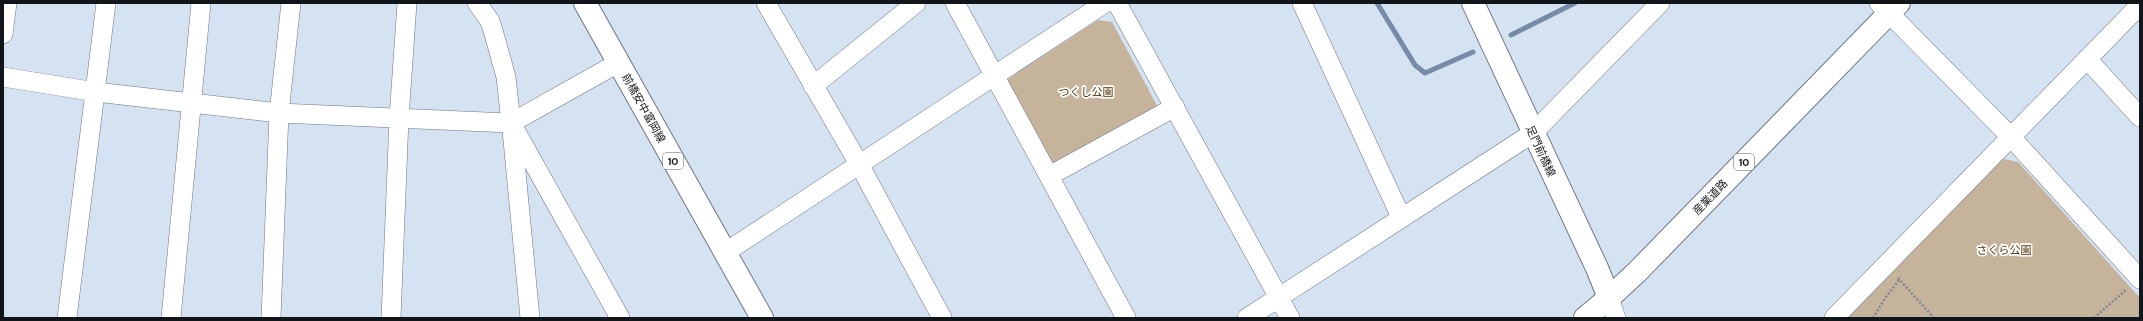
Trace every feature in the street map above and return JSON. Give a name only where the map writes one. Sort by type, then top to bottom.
[{"type":"main road","name":"前橋安中富岡線","points":[[585,3],[762,318]]},
{"type":"main road","name":"足門前橋線","points":[[1473,3],[1597,268],[1613,308]]},
{"type":"main road","name":"産業道路","points":[[1585,318],[1613,308],[1889,7]]},
{"type":"street","points":[[3,34],[7,3]]},
{"type":"street","points":[[67,318],[106,3]]},
{"type":"street","points":[[172,318],[201,3]]},
{"type":"street","points":[[271,318],[279,113],[291,3]]},
{"type":"street","points":[[391,318],[398,118],[407,3]]},
{"type":"street","points":[[477,3],[490,22],[506,77],[530,318]]},
{"type":"street","points":[[766,3],[859,164],[942,318]]},
{"type":"street","points":[[813,86],[916,3]]},
{"type":"street","points":[[955,3],[1126,318]]},
{"type":"street","points":[[726,252],[1105,3]]},
{"type":"street","points":[[1117,3],[1290,318]]},
{"type":"street","points":[[1302,3],[1401,217]]},
{"type":"street","points":[[1247,318],[1533,132],[1657,4]]},
{"type":"street","points":[[1834,318],[2010,136],[2140,5]]},
{"type":"street","points":[[1889,7],[2010,136],[2135,283]]},
{"type":"street","points":[[2087,59],[2140,117]]},
{"type":"street","points":[[3,77],[96,92],[279,113],[511,123],[618,63]]},
{"type":"street","points":[[1050,176],[1175,107]]},
{"type":"street","points":[[511,123],[620,318]]},
{"type":"path","points":[[1895,275],[1934,318]]},
{"type":"path","points":[[1873,318],[1899,280]]},
{"type":"path","points":[[2094,318],[2135,283]]},
{"type":"green space","name":"つくし公園","points":[[1098,20],[1112,22],[1160,111],[1047,167],[1006,90],[1008,79]]},
{"type":"green space","name":"さくら公園","points":[[1999,158],[2018,162],[2140,298],[2140,318],[1845,318]]},
{"type":"waterway","points":[[1377,3],[1415,65],[1425,73],[1473,52]]},
{"type":"waterway","points":[[1511,35],[1575,3]]}]
